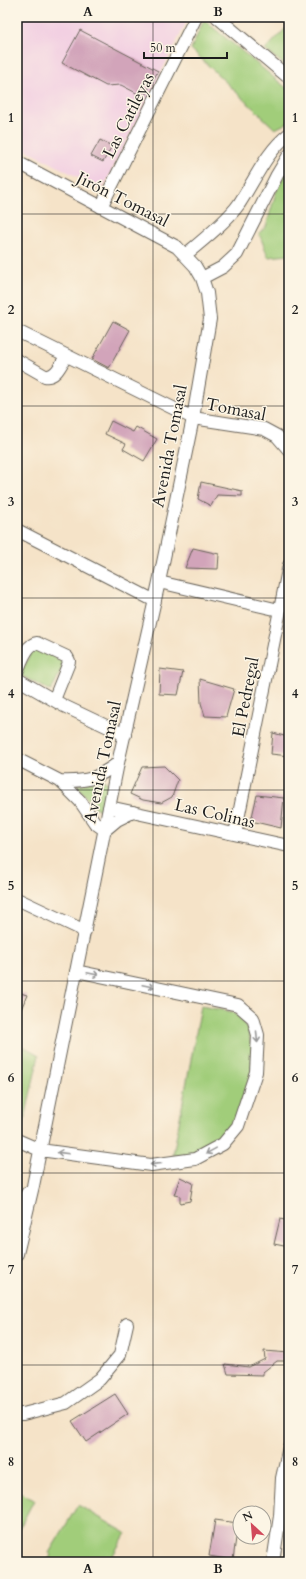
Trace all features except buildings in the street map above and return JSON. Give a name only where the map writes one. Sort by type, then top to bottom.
[{"type":"street","name":"Las Catileyas","points":[[101,207],[196,17]]},
{"type":"street","points":[[217,17],[289,78]]},
{"type":"street","points":[[185,254],[201,242],[238,205],[275,146],[289,134]]},
{"type":"street","points":[[202,278],[222,266],[237,254],[277,175],[289,155]]},
{"type":"street","name":"Jirón Tomasal","points":[[17,162],[167,241],[185,254],[195,266],[202,278]]},
{"type":"street","name":"Avenida Tomasal","points":[[17,1254],[33,1186],[118,762],[155,601],[193,418],[210,319],[207,293],[202,278]]},
{"type":"street","name":"Tomasal","points":[[17,331],[193,418],[264,429],[277,436],[289,450]]},
{"type":"street","points":[[17,360],[45,376],[50,377],[54,375],[66,356]]},
{"type":"street","points":[[17,530],[155,601]]},
{"type":"street","name":"El Pedregal","points":[[235,834],[289,565]]},
{"type":"street","points":[[159,582],[279,610]]},
{"type":"street","points":[[17,672],[29,647],[33,643],[37,643],[67,658],[69,661],[68,665],[54,700]]},
{"type":"street","points":[[17,677],[19,680],[64,706],[125,735]]},
{"type":"street","points":[[18,763],[60,781],[78,782],[89,780],[101,775],[118,762]]},
{"type":"street","points":[[60,781],[80,801],[95,823],[105,830],[117,820],[133,812]]},
{"type":"street","name":"Las Colinas","points":[[110,807],[289,846]]},
{"type":"street","points":[[17,899],[85,930]]},
{"type":"street","points":[[17,1140],[40,1150],[151,1165],[195,1159],[223,1144],[238,1126],[256,1072],[258,1036],[253,1018],[238,1005],[76,971]]},
{"type":"street","points":[[17,1210],[33,1186]]},
{"type":"street","points":[[17,1414],[23,1414],[66,1403],[100,1379],[120,1355],[127,1324]]},
{"type":"street","points":[[273,1562],[280,1516],[282,1478],[289,1447]]},
{"type":"shaded area","points":[[17,17],[189,17],[102,190],[17,145]]},
{"type":"green space","points":[[204,20],[289,90],[289,122],[275,129],[191,49]]},
{"type":"green space","points":[[289,25],[289,68],[265,50]]},
{"type":"green space","points":[[289,164],[289,255],[268,257],[259,233],[266,227],[276,192]]},
{"type":"green space","points":[[34,646],[65,662],[51,691],[20,675]]},
{"type":"green space","points":[[103,780],[109,784],[103,811],[96,808],[76,785]]},
{"type":"green space","points":[[201,1006],[233,1012],[242,1020],[248,1031],[253,1052],[251,1076],[231,1129],[220,1140],[204,1149],[186,1156],[173,1155]]},
{"type":"green space","points":[[23,1046],[39,1055],[23,1127],[17,1124],[17,1061]]},
{"type":"green space","points":[[17,1491],[34,1500],[17,1533]]},
{"type":"green space","points":[[78,1505],[126,1533],[109,1562],[47,1562],[51,1555],[49,1553]]}]
